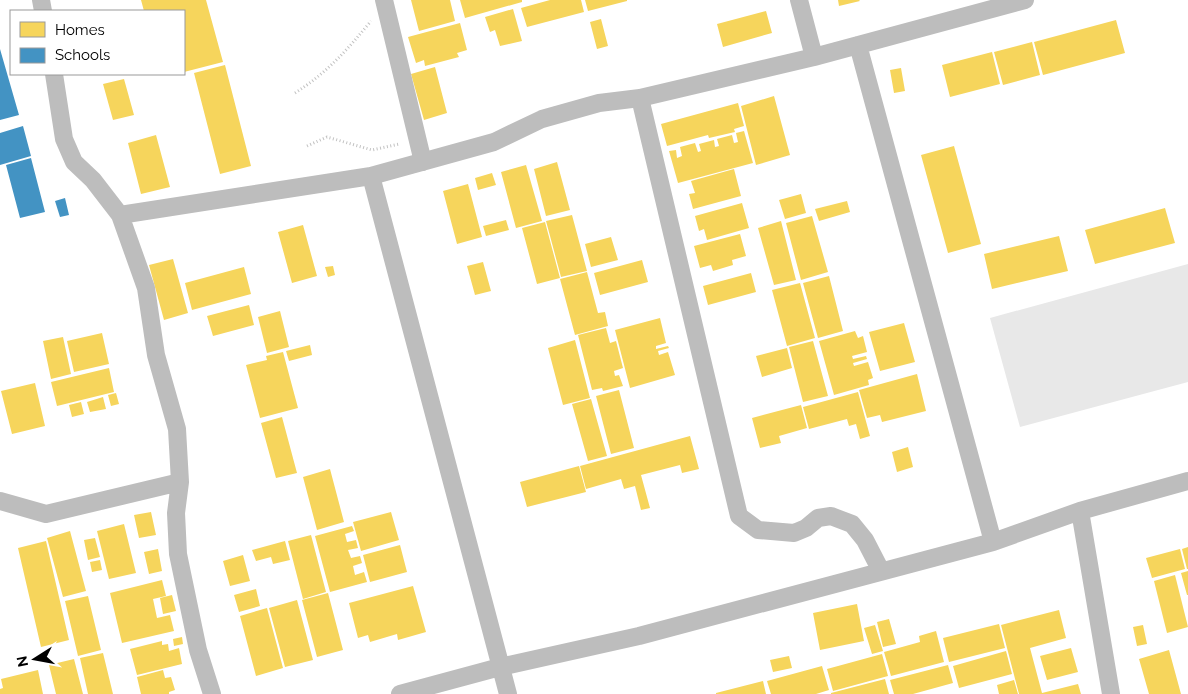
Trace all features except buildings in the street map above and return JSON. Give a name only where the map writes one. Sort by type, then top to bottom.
[{"type":"street","points":[[799,0],[814,57]]},
{"type":"street","points":[[120,215],[371,176],[494,142],[542,119],[599,103],[640,98],[814,57],[1025,0]]},
{"type":"street","points":[[385,1],[423,162]]},
{"type":"street","points":[[858,45],[993,542]]},
{"type":"street","points":[[54,75],[64,138],[74,162],[93,180],[120,215],[146,288],[156,355],[177,429],[180,482],[176,513],[178,554],[198,650],[212,694]]},
{"type":"street","points":[[640,98],[739,516],[758,530],[794,533],[806,528],[818,518],[830,516],[852,524],[865,540],[881,571]]},
{"type":"street","points":[[371,176],[508,694]]},
{"type":"street","points":[[400,694],[500,666],[639,636],[993,542],[1080,511],[1188,481]]},
{"type":"street","points":[[0,501],[46,514],[180,482]]},
{"type":"street","points":[[1080,511],[1111,694]]},
{"type":"path","points":[[295,93],[314,81],[344,54],[385,1]]},
{"type":"path","points":[[307,146],[327,137],[372,150],[417,140]]},
{"type":"shaded area","points":[[1188,264],[1188,382],[1020,427],[990,318]]}]
